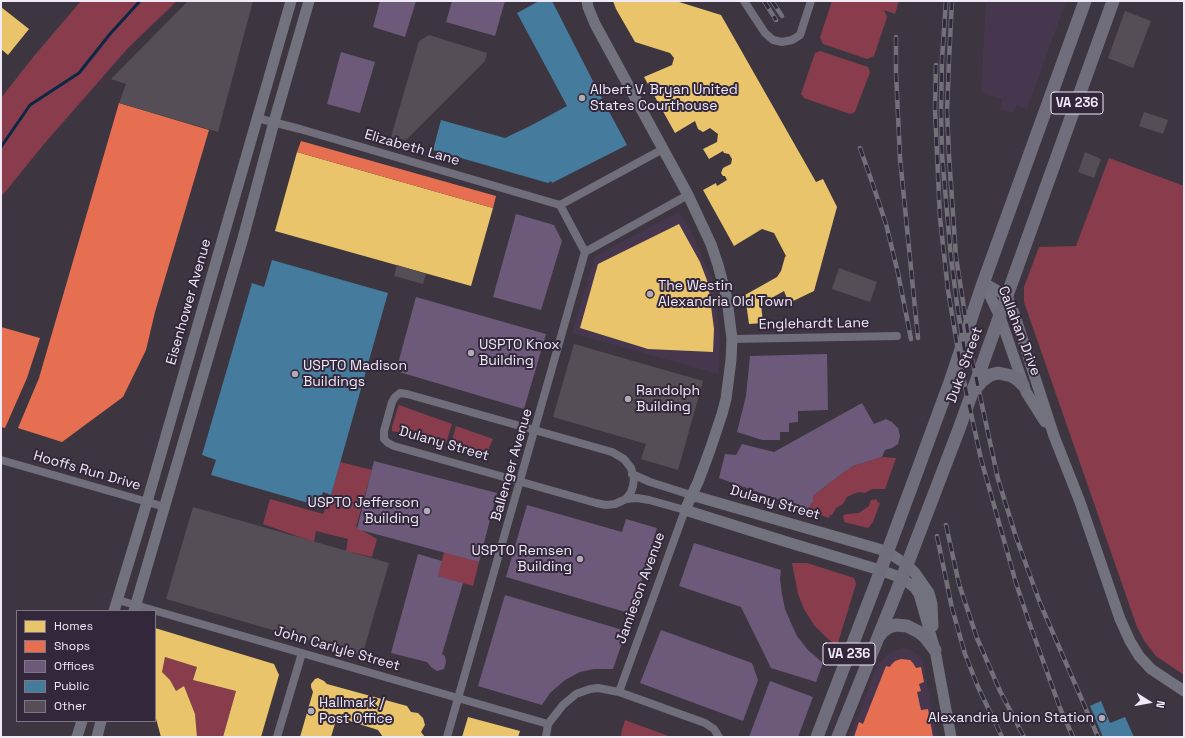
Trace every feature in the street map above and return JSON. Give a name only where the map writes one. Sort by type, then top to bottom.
[{"type":"main road","name":"Duke Street","points":[[817,737],[950,382],[1085,1]]},
{"type":"main road","name":"Duke Street","points":[[838,737],[902,578],[959,429],[1113,1]]},
{"type":"main road","points":[[968,404],[974,391],[982,380],[990,374],[998,373],[1012,376],[1023,384]]},
{"type":"main road","points":[[878,638],[883,631],[889,627],[896,625],[907,626],[925,637],[935,650]]},
{"type":"street","name":"Eisenhower Avenue","points":[[114,610],[147,502],[291,1]]},
{"type":"street","points":[[135,608],[241,246],[274,122],[309,1]]},
{"type":"street","name":"Jamieson Avenue","points":[[587,1],[595,24],[688,195],[710,244],[718,265],[727,299],[732,339],[729,374],[722,414],[685,510],[619,692]]},
{"type":"street","points":[[744,1],[765,33],[773,40],[782,42],[792,40],[800,35],[811,1]]},
{"type":"street","name":"Elizabeth Lane","points":[[257,118],[300,129],[560,205]]},
{"type":"street","points":[[663,149],[560,205],[585,252],[688,195]]},
{"type":"street","name":"Ballenger Avenue","points":[[447,737],[585,252]]},
{"type":"street","name":"Callahan Drive","points":[[983,286],[1007,296],[1054,436],[1080,502],[1120,619],[1130,642],[1139,656],[1151,669],[1184,691]]},
{"type":"street","name":"Callahan Drive","points":[[983,286],[1000,317],[1026,392],[1054,436]]},
{"type":"street","name":"Englehardt Lane","points":[[732,339],[897,336]]},
{"type":"street","name":"Dulany Street","points":[[902,578],[649,500],[637,498],[626,499],[616,504],[606,505],[596,503],[394,446],[384,439],[384,430],[392,402],[400,393],[407,394],[612,452],[624,459],[631,468],[632,474],[650,482],[886,551],[907,565],[929,592],[932,604],[935,650]]},
{"type":"street","name":"Hooffs Run Drive","points":[[1,460],[165,507]]},
{"type":"street","points":[[626,499],[633,486],[634,478],[632,474]]},
{"type":"street","points":[[902,578],[915,588],[919,594],[935,650],[950,737]]},
{"type":"street","name":"John Carlyle Street","points":[[118,600],[135,608]]},
{"type":"street","name":"John Carlyle Street","points":[[156,614],[302,653],[548,724]]},
{"type":"street","points":[[277,737],[302,653]]},
{"type":"street","points":[[546,737],[548,724],[563,705],[576,694],[598,688],[619,692],[705,723],[714,729],[720,737]]},
{"type":"street","points":[[77,737],[82,722]]},
{"type":"street","points":[[96,737],[101,722]]},
{"type":"shaded area","points":[[81,1],[177,1],[128,48],[44,144],[1,197],[1,98],[34,56]]},
{"type":"shaded area","points":[[832,1],[899,1],[895,14],[884,10],[887,17],[874,56],[867,59],[823,44],[820,37]]},
{"type":"shaded area","points":[[986,1],[1066,1],[1027,109],[1016,105],[1013,113],[1000,109],[1002,99],[981,92]]},
{"type":"shaded area","points":[[820,51],[868,67],[870,72],[855,112],[850,114],[804,98],[801,94],[815,53]]},
{"type":"shaded area","points":[[1109,158],[1184,186],[1184,675],[1156,656],[1145,642],[1137,627],[1024,302],[1024,287],[1039,247],[1076,246]]},
{"type":"shaded area","name":"The Westin Alexandria Old Town","points":[[679,212],[691,231],[713,282],[720,340],[718,374],[572,333],[595,256]]},
{"type":"shaded area","points":[[399,405],[452,424],[446,443],[392,431]]},
{"type":"shaded area","points":[[456,426],[493,439],[489,452],[451,444]]},
{"type":"shaded area","points":[[882,457],[896,458],[885,489],[872,489],[865,493],[859,492],[847,497],[843,504],[836,508],[829,518],[805,509],[813,502],[813,496],[853,466]]},
{"type":"shaded area","points":[[340,462],[372,470],[356,527],[377,539],[372,557],[346,551],[348,539],[316,531],[314,542],[263,524],[270,499],[323,514],[331,495]]},
{"type":"shaded area","points":[[877,499],[877,502],[880,503],[873,522],[868,528],[844,522],[844,515],[859,513],[869,506],[871,500]]},
{"type":"shaded area","points":[[444,552],[479,562],[473,586],[438,576]]},
{"type":"shaded area","points":[[792,563],[807,563],[854,578],[856,584],[837,646],[814,625],[804,609],[798,594]]},
{"type":"shaded area","points":[[902,648],[913,651],[922,658],[937,737],[850,737],[878,664],[890,652]]},
{"type":"shaded area","points":[[165,657],[197,667],[193,680],[236,691],[223,737],[197,737],[195,714],[184,686],[176,691],[170,680],[162,672]]},
{"type":"shaded area","points":[[625,720],[671,737],[621,737]]},
{"type":"building: Homes","points":[[613,1],[676,1],[721,15],[816,182],[823,179],[837,207],[814,291],[789,303],[784,291],[761,304],[763,323],[749,324],[745,295],[777,277],[781,271],[786,256],[774,233],[762,229],[734,246],[703,190],[716,183],[717,186],[727,180],[721,173],[723,168],[731,164],[732,159],[729,154],[724,153],[723,151],[709,159],[703,149],[717,142],[718,134],[710,128],[703,132],[698,129],[695,121],[675,133],[644,77],[672,65],[674,58],[670,53],[635,42]]},
{"type":"building: Homes","points":[[1,7],[29,29],[8,55],[1,49]]},
{"type":"building: Homes","points":[[297,152],[493,208],[471,286],[275,231]]},
{"type":"building: Homes","name":"The Westin Alexandria Old Town","points":[[679,224],[700,262],[708,283],[714,329],[713,352],[648,349],[580,328],[598,264]]},
{"type":"building: Homes","points":[[156,628],[274,664],[279,675],[261,737],[223,737],[236,691],[193,680],[197,667],[165,657],[162,672],[170,680],[176,691],[184,686],[195,714],[197,737],[161,737],[156,719]]},
{"type":"building: Homes","points":[[318,678],[327,684],[407,706],[411,712],[418,713],[423,718],[425,725],[421,732],[425,737],[383,737],[378,730],[337,717],[331,737],[300,737],[313,692],[311,684]]},
{"type":"building: Homes","points":[[468,717],[520,731],[518,737],[462,737]]},
{"type":"building: Shops","points":[[119,103],[209,130],[155,312],[146,350],[123,397],[62,442],[18,428],[39,378]]},
{"type":"building: Shops","points":[[301,141],[496,196],[493,208],[297,152]]},
{"type":"building: Shops","points":[[1,327],[40,338],[27,378],[5,428],[1,427]]},
{"type":"building: Shops","points":[[901,659],[910,660],[916,668],[921,667],[924,682],[919,684],[921,691],[917,692],[921,710],[928,709],[933,737],[854,737],[859,722],[863,724],[886,666],[890,667],[895,661]]},
{"type":"building: Offices","points":[[380,1],[416,1],[405,37],[373,27]]},
{"type":"building: Offices","points":[[452,1],[505,1],[495,36],[446,22]]},
{"type":"building: Offices","points":[[341,52],[375,62],[360,113],[327,104]]},
{"type":"building: Offices","points":[[516,214],[554,225],[562,241],[541,310],[493,297]]},
{"type":"building: Offices","name":"USPTO Knox Building","points":[[416,297],[546,334],[524,409],[396,371]]},
{"type":"building: Offices","points":[[827,354],[828,410],[798,411],[798,422],[789,423],[789,432],[780,432],[780,440],[762,440],[737,432],[746,396],[750,356]]},
{"type":"building: Offices","points":[[862,403],[874,424],[886,419],[898,428],[900,436],[898,444],[885,450],[882,457],[853,466],[813,496],[813,502],[809,507],[805,509],[719,478],[725,454],[736,455],[742,444],[774,452]]},
{"type":"building: Offices","name":"USPTO Jefferson Building","points":[[374,461],[497,493],[479,562],[357,529]]},
{"type":"building: Offices","name":"USPTO Remsen Building","points":[[527,505],[622,532],[626,519],[657,528],[632,614],[506,577]]},
{"type":"building: Offices","points":[[694,543],[781,570],[780,579],[782,594],[785,609],[791,623],[797,636],[808,650],[823,663],[816,682],[771,668],[741,607],[679,586]]},
{"type":"building: Offices","points":[[418,554],[442,561],[438,576],[463,583],[442,654],[445,656],[446,662],[444,669],[437,671],[427,662],[391,653]]},
{"type":"building: Offices","points":[[505,595],[626,631],[613,669],[594,669],[580,672],[565,680],[550,693],[542,705],[478,686]]},
{"type":"building: Offices","points":[[661,630],[752,663],[758,680],[743,721],[640,683]]},
{"type":"building: Offices","points":[[770,681],[813,697],[798,737],[749,737]]},
{"type":"building: Public","name":"Albert V. Bryan United States Courthouse","points":[[539,1],[552,1],[627,145],[552,183],[551,181],[548,183],[433,150],[441,120],[505,138],[567,106],[517,13]]},
{"type":"building: Public","name":"USPTO Madison Buildings","points":[[272,260],[388,293],[331,495],[323,492],[319,506],[211,475],[216,460],[202,455],[252,283],[264,287]]},
{"type":"building: Public","name":"Alexandria Union Station","points":[[1101,701],[1110,723],[1125,717],[1134,737],[1103,737],[1090,706]]},
{"type":"building: Other","points":[[188,1],[253,1],[218,132],[119,103],[126,84],[111,79]]},
{"type":"building: Other","points":[[1125,11],[1151,21],[1133,68],[1108,58]]},
{"type":"building: Other","points":[[429,35],[487,53],[485,61],[406,140],[391,137],[419,41]]},
{"type":"building: Other","points":[[1144,112],[1168,120],[1163,134],[1139,126]]},
{"type":"building: Other","points":[[1085,152],[1101,159],[1094,178],[1078,172]]},
{"type":"building: Other","points":[[397,265],[426,274],[423,284],[394,276]]},
{"type":"building: Other","points":[[839,268],[877,282],[870,302],[832,289]]},
{"type":"building: Other","name":"Randolph Building","points":[[574,344],[703,381],[678,470],[641,459],[646,444],[553,417]]},
{"type":"building: Other","points":[[193,507],[389,563],[362,656],[166,599]]},
{"type":"waterway","points":[[1,147],[30,105],[79,73],[110,34],[140,1]]},
{"type":"railway","points":[[764,1],[776,20]]},
{"type":"railway","points":[[772,1],[782,16]]},
{"type":"railway","points":[[946,1],[942,59],[942,155],[951,258],[965,353]]},
{"type":"railway","points":[[952,1],[947,111],[949,156],[956,257],[972,359],[998,479],[1016,537],[1040,603],[1098,737]]},
{"type":"railway","points":[[896,37],[900,158],[918,338]]},
{"type":"railway","points":[[936,65],[935,110],[940,218],[948,290],[960,363],[981,459],[1016,583],[1060,708],[1073,737]]},
{"type":"railway","points":[[860,148],[886,224],[898,273],[911,339]]},
{"type":"railway","points":[[946,525],[959,584],[977,638],[1000,691],[1024,737]]},
{"type":"railway","points":[[937,536],[952,608],[965,654],[978,687],[1002,737]]},
{"type":"place","name":"Albert V. Bryan United States Courthouse","points":[[582,98]]},
{"type":"place","name":"The Westin Alexandria Old Town","points":[[650,294]]},
{"type":"place","name":"USPTO Knox Building","points":[[471,353]]},
{"type":"place","name":"USPTO Madison Buildings","points":[[295,374]]},
{"type":"place","name":"Randolph Building","points":[[628,399]]},
{"type":"place","name":"USPTO Jefferson Building","points":[[427,511]]},
{"type":"place","name":"USPTO Remsen Building","points":[[580,559]]},
{"type":"place","name":"Hallmark / Post Office","points":[[311,711]]},
{"type":"place","name":"Alexandria Union Station","points":[[1102,718]]}]
